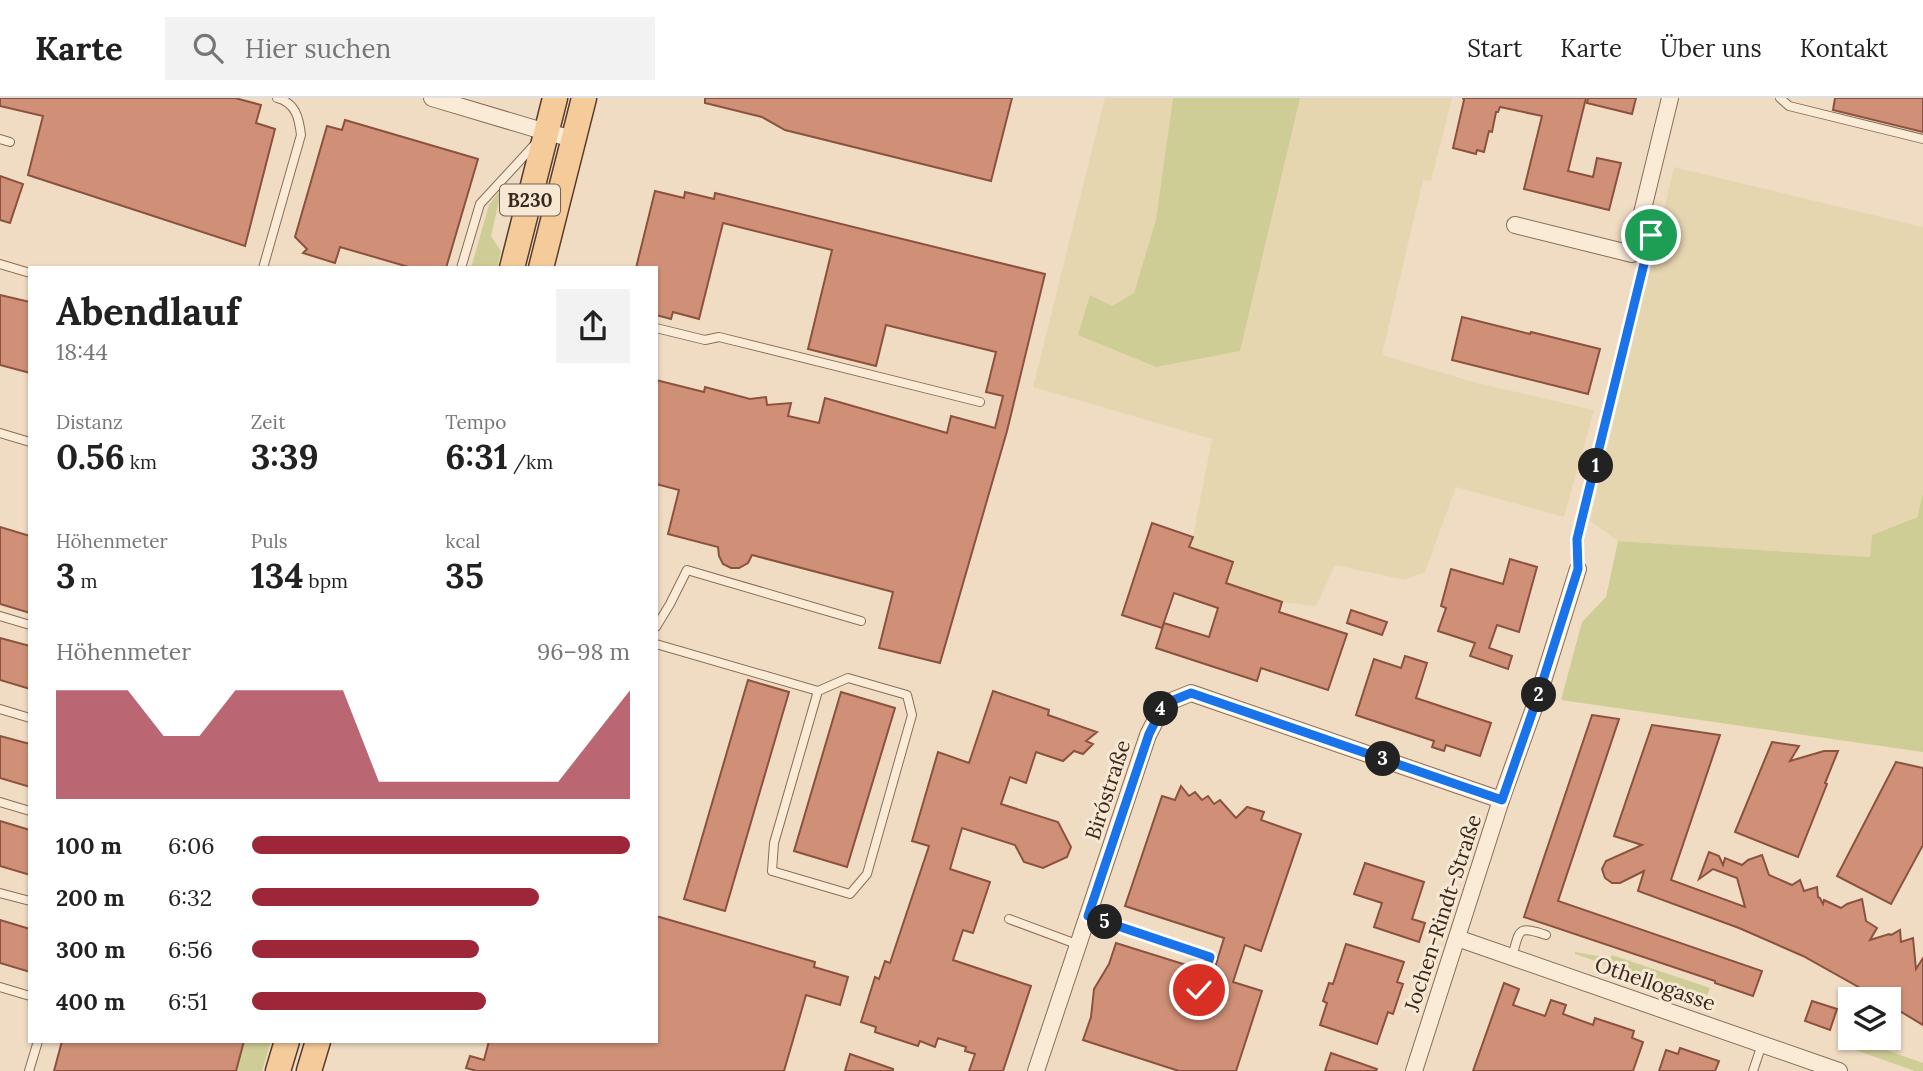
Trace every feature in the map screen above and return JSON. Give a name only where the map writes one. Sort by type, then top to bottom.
[{"type":"main road","name":"B230","points":[[513,266],[555,98]]},
{"type":"main road","name":"B230","points":[[542,266],[584,98]]},
{"type":"main road","points":[[278,1071],[286,1043]]},
{"type":"main road","points":[[309,1071],[317,1043]]},
{"type":"street","points":[[432,98],[574,139]]},
{"type":"street","points":[[1515,225],[1639,256],[1670,98]]},
{"type":"street","name":"Jochen-Rindt-Straße","points":[[1414,1071],[1578,569]]},
{"type":"street","name":"Biróstraße","points":[[1036,1071],[1149,734],[1164,704],[1191,693],[1502,800]]},
{"type":"street","name":"Othellogasse","points":[[1457,939],[1839,1071]]},
{"type":"lane","points":[[263,266],[301,135],[298,115],[287,101],[277,98]]},
{"type":"lane","points":[[1780,98],[1789,106],[1923,139]]},
{"type":"lane","points":[[462,266],[480,204],[546,132]]},
{"type":"lane","points":[[0,139],[10,142]]},
{"type":"lane","points":[[1578,569],[1577,539],[1639,256],[1651,235]]},
{"type":"lane","points":[[0,264],[28,271]]},
{"type":"lane","points":[[658,328],[705,340],[719,337],[980,402]]},
{"type":"lane","points":[[0,433],[28,441]]},
{"type":"lane","points":[[658,624],[687,570],[861,621]]},
{"type":"lane","points":[[0,617],[28,624]]},
{"type":"lane","points":[[658,645],[818,691],[848,678],[907,695],[912,715],[867,874],[850,894],[772,871],[775,843],[818,691]]},
{"type":"lane","points":[[0,709],[28,717]]},
{"type":"lane","points":[[0,802],[28,810]]},
{"type":"lane","points":[[0,892],[28,900]]},
{"type":"lane","points":[[1088,916],[1210,957],[1199,990]]},
{"type":"lane","points":[[1009,919],[1079,945]]},
{"type":"lane","points":[[1512,957],[1523,930],[1546,935]]},
{"type":"lane","points":[[0,987],[28,995]]},
{"type":"lane","points":[[29,1071],[37,1043]]},
{"type":"lane","points":[[1753,1071],[1762,1044]]},
{"type":"shaded area","points":[[1105,98],[1452,98],[1431,181],[1423,180],[1382,355],[1477,383],[1594,410],[1564,517],[1456,487],[1425,572],[1405,580],[1335,565],[1316,606],[1282,602],[1226,583],[1233,562],[1189,547],[1212,439],[1033,387]]},
{"type":"shaded area","points":[[1173,98],[1300,98],[1240,351],[1156,367],[1078,335],[1090,295],[1112,306],[1134,293],[1156,220]]},
{"type":"shaded area","points":[[1674,167],[1923,227],[1923,493],[1917,516],[1872,535],[1870,557],[1618,541],[1590,521]]},
{"type":"shaded area","points":[[502,188],[491,236],[501,251],[497,266],[472,266],[489,205]]},
{"type":"shaded area","points":[[1923,493],[1923,752],[1561,700],[1582,622],[1606,597],[1618,541],[1870,557],[1872,535],[1917,517]]},
{"type":"shaded area","points":[[1575,952],[1610,958],[1612,955],[1710,988],[1706,998]]},
{"type":"shaded area","points":[[243,1043],[270,1043],[262,1071],[236,1071]]},
{"type":"shaded area","points":[[1855,1050],[1886,1050],[1923,1063],[1923,1071],[1915,1071]]},
{"type":"building","points":[[0,98],[235,98],[261,105],[256,123],[275,129],[245,246],[28,175],[43,116],[0,106]]},
{"type":"building","points":[[705,98],[1012,98],[991,181],[785,130],[762,117],[705,103]]},
{"type":"building","points":[[1463,98],[1586,98],[1568,171],[1593,177],[1597,158],[1621,163],[1609,210],[1524,189],[1542,116],[1500,107],[1496,112],[1492,132],[1489,131],[1484,152],[1477,150],[1476,154],[1453,148]]},
{"type":"building","points":[[1588,98],[1636,98],[1632,114],[1587,103]]},
{"type":"building","points":[[1835,98],[1923,98],[1923,132],[1833,110]]},
{"type":"building","points":[[345,120],[478,159],[447,266],[405,266],[340,247],[335,263],[303,253],[307,249],[295,237],[327,126],[342,130]]},
{"type":"building","points":[[0,176],[23,184],[10,223],[0,220]]},
{"type":"building","points":[[655,191],[684,198],[685,192],[714,199],[715,193],[1045,274],[1007,431],[940,663],[879,648],[893,592],[752,555],[748,563],[739,568],[731,568],[723,564],[718,547],[668,534],[679,490],[658,485],[658,380],[704,392],[705,387],[750,399],[766,397],[767,405],[791,403],[788,416],[819,423],[825,398],[947,433],[951,416],[995,428],[1003,396],[986,392],[996,352],[886,325],[876,366],[808,349],[832,250],[723,223],[699,319],[673,312],[671,319],[658,316],[658,266],[636,266]]},
{"type":"building","points":[[0,295],[28,302],[28,372],[0,365]]},
{"type":"building","points":[[1462,317],[1600,349],[1588,394],[1452,360]]},
{"type":"building","points":[[1152,523],[1193,537],[1189,547],[1233,562],[1226,583],[1282,602],[1279,612],[1347,634],[1328,690],[1261,668],[1257,681],[1156,648],[1164,623],[1209,637],[1218,608],[1174,593],[1162,628],[1122,615]]},
{"type":"building","points":[[0,527],[28,535],[28,612],[0,604]]},
{"type":"building","points":[[1510,559],[1537,567],[1519,632],[1497,625],[1489,648],[1512,656],[1508,669],[1470,656],[1475,643],[1438,631],[1446,608],[1441,606],[1451,569],[1503,584]]},
{"type":"building","points":[[1351,610],[1387,622],[1382,635],[1347,623]]},
{"type":"building","points":[[0,638],[28,645],[28,688],[0,680]]},
{"type":"building","points":[[1405,656],[1427,663],[1416,698],[1491,723],[1480,756],[1446,745],[1444,751],[1432,747],[1434,741],[1356,715],[1374,659],[1401,668]]},
{"type":"building","points":[[748,680],[789,692],[725,911],[684,899]]},
{"type":"building","points":[[993,691],[1049,710],[1048,715],[1097,732],[1086,741],[1093,744],[1083,754],[1074,751],[1063,761],[1036,752],[1026,783],[1010,777],[1001,804],[1058,822],[1071,847],[1067,857],[1043,868],[1024,862],[1015,845],[962,828],[950,869],[990,882],[973,933],[963,930],[953,960],[1031,986],[1003,1071],[969,1071],[975,1054],[965,1051],[966,1047],[938,1038],[935,1047],[920,1041],[918,1046],[875,1032],[876,1027],[861,1022],[875,977],[879,979],[885,961],[890,963],[929,846],[912,841],[938,752],[969,763]]},
{"type":"building","points":[[841,692],[895,708],[847,867],[794,851]]},
{"type":"building","points":[[1592,715],[1619,719],[1558,901],[1762,971],[1753,996],[1524,917]]},
{"type":"building","points":[[1652,725],[1720,735],[1671,880],[1745,907],[1737,878],[1713,869],[1699,879],[1709,852],[1719,856],[1723,865],[1725,858],[1742,865],[1762,855],[1769,875],[1792,885],[1800,880],[1804,891],[1817,887],[1818,897],[1823,904],[1824,900],[1841,908],[1862,899],[1866,921],[1877,928],[1870,940],[1900,930],[1901,942],[1913,938],[1916,969],[1923,958],[1923,1025],[1901,1012],[1901,987],[1859,987],[1803,956],[1739,928],[1638,891],[1644,871],[1620,883],[1612,883],[1605,878],[1602,869],[1606,861],[1642,845],[1614,836]]},
{"type":"building","points":[[0,736],[28,743],[28,786],[0,778]]},
{"type":"building","points":[[1772,742],[1799,746],[1790,761],[1824,751],[1838,751],[1798,857],[1735,832]]},
{"type":"building","points":[[1896,762],[1923,768],[1923,845],[1891,904],[1837,876]]},
{"type":"building","points":[[1181,786],[1189,796],[1195,792],[1202,800],[1208,796],[1214,804],[1220,800],[1236,818],[1247,807],[1264,812],[1261,820],[1301,834],[1261,951],[1245,945],[1233,982],[1262,991],[1236,1071],[1179,1071],[1083,1040],[1091,1017],[1094,989],[1109,964],[1116,943],[1199,969],[1193,991],[1198,996],[1204,994],[1213,974],[1224,938],[1125,906],[1162,796],[1175,800]]},
{"type":"building","points":[[0,821],[28,829],[28,874],[0,866]]},
{"type":"building","points":[[1365,863],[1424,882],[1412,919],[1425,923],[1419,942],[1374,927],[1382,903],[1354,894]]},
{"type":"building","points":[[658,917],[815,962],[814,967],[848,977],[840,1005],[806,995],[784,1071],[477,1071],[466,1068],[470,1056],[484,1060],[488,1043],[658,1043]]},
{"type":"building","points":[[0,920],[28,928],[28,971],[0,963]]},
{"type":"building","points":[[1346,944],[1404,962],[1397,982],[1403,984],[1393,1014],[1388,1012],[1377,1044],[1320,1025],[1327,1003],[1323,1001],[1329,983],[1333,984]]},
{"type":"building","points":[[1504,983],[1519,989],[1513,1005],[1545,1016],[1551,1000],[1566,1005],[1563,1014],[1593,1025],[1595,1018],[1634,1031],[1632,1038],[1643,1042],[1633,1071],[1473,1071]]},
{"type":"building","points":[[1812,1001],[1837,1009],[1830,1030],[1805,1021]]},
{"type":"building","points":[[61,1043],[243,1043],[236,1071],[54,1071]]},
{"type":"building","points":[[1680,1048],[1719,1061],[1715,1071],[1659,1071],[1666,1050],[1678,1054]]},
{"type":"building","points":[[1331,1053],[1377,1069],[1325,1071]]},
{"type":"building","points":[[850,1054],[893,1069],[893,1071],[845,1071]]},
{"type":"route","points":[[1199,990],[1210,957],[1088,916],[1149,734],[1164,704],[1191,693],[1502,800],[1578,569],[1577,539],[1651,235]]}]
